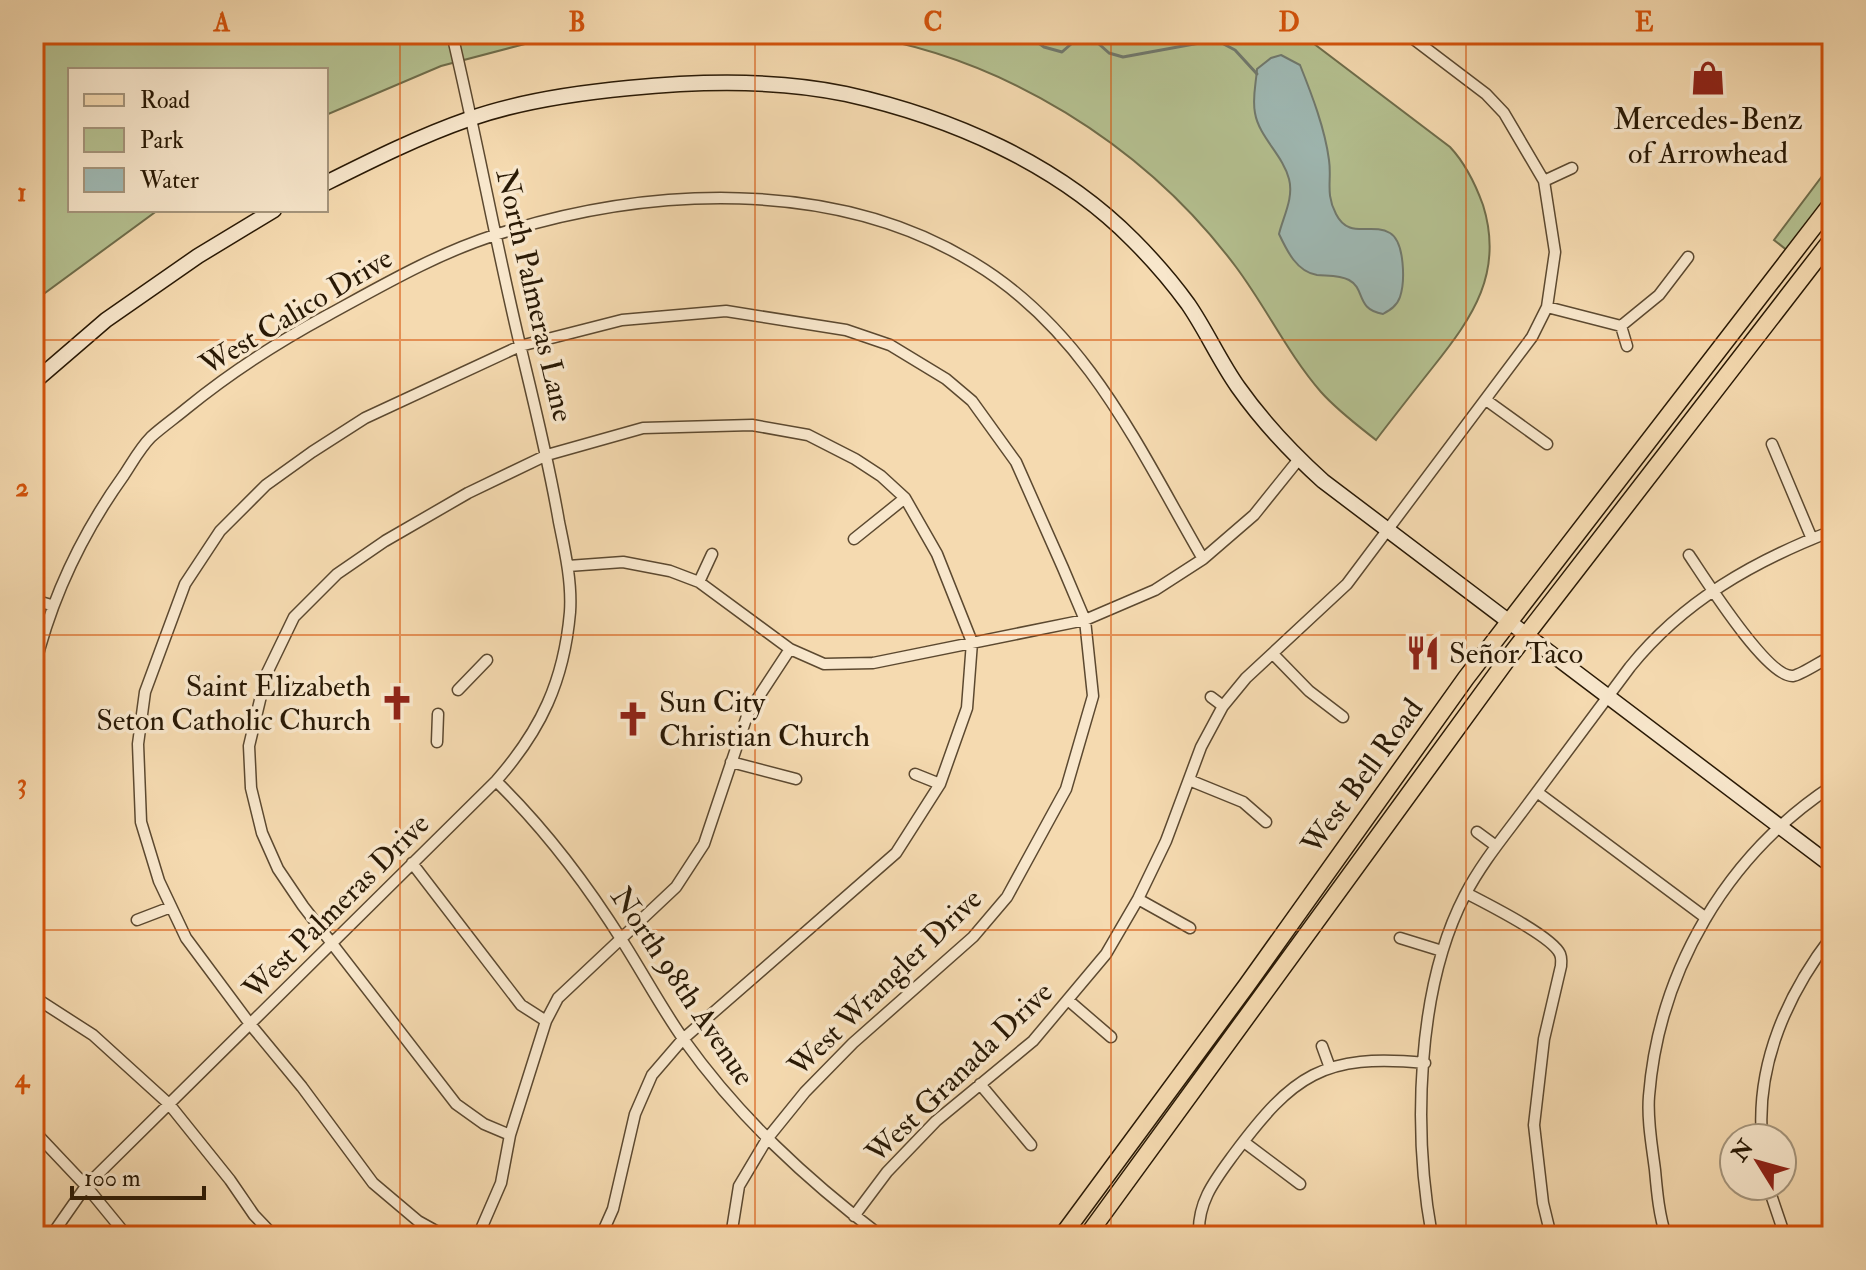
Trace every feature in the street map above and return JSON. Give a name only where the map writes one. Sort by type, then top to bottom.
[{"type":"main road","name":"West Bell Road","points":[[1062,1236],[1509,622],[1832,203]]},
{"type":"main road","name":"West Bell Road","points":[[1087,1236],[1526,635],[1832,239]]},
{"type":"street","name":"North Palmeras Lane","points":[[452,34],[547,455],[568,566]]},
{"type":"street","points":[[1407,34],[1486,94],[1504,113],[1544,181],[1572,168]]},
{"type":"street","points":[[328,182],[377,157],[471,118],[564,95],[691,82],[778,86],[844,94],[977,135],[1069,187],[1132,239],[1188,303],[1242,393],[1299,459],[1335,491],[1832,866]]},
{"type":"street","name":"West Granada Drive","points":[[854,1216],[887,1172],[936,1121],[1033,1041],[1106,954],[1138,899],[1166,841],[1209,730],[1223,706],[1246,678],[1347,584],[1532,337],[1547,307],[1555,252],[1544,181]]},
{"type":"street","name":"West Calico Drive","points":[[34,670],[51,605],[87,529],[150,438],[226,376],[308,326],[423,263],[496,235],[619,205],[713,197],[759,199],[867,216],[931,239],[975,263],[1010,287],[1060,331],[1106,391],[1203,559]]},
{"type":"street","points":[[34,382],[106,320],[198,256],[271,212]]},
{"type":"street","points":[[1621,326],[1659,295],[1688,257]]},
{"type":"street","points":[[1547,307],[1621,326]]},
{"type":"street","name":"West Wrangler Drive","points":[[445,1236],[418,1221],[373,1183],[186,938],[159,881],[141,822],[138,744],[145,692],[185,584],[220,531],[266,485],[365,418],[520,346],[622,320],[726,311],[846,330],[890,345],[946,379],[972,401],[1016,462],[1042,515],[1085,620],[1093,696],[1066,789],[1007,897],[973,937],[853,1043],[805,1092],[767,1139],[739,1186],[731,1235],[744,1236]]},
{"type":"street","points":[[1621,326],[1627,346]]},
{"type":"street","points":[[1486,400],[1547,444]]},
{"type":"street","points":[[510,1135],[484,1124],[456,1104],[331,943],[278,869],[262,833],[251,788],[249,746],[266,675],[294,617],[337,574],[385,541],[468,493],[547,455],[643,428],[752,425],[808,435],[855,459],[881,476],[905,498],[937,554],[972,642],[967,708],[940,784],[896,853],[683,1039],[652,1075],[635,1114],[613,1209],[601,1236]]},
{"type":"street","points":[[1772,444],[1812,539]]},
{"type":"street","points":[[568,566],[623,562],[670,571],[699,582],[790,649],[824,664],[873,663],[1085,620],[1155,590],[1203,559],[1254,515],[1299,459]]},
{"type":"street","points":[[854,539],[905,498]]},
{"type":"street","points":[[1432,1236],[1422,1156],[1430,1002],[1442,951],[1466,893],[1496,846],[1608,696],[1658,635],[1713,591],[1764,561],[1832,531]]},
{"type":"street","points":[[699,582],[712,554]]},
{"type":"street","points":[[1689,555],[1761,654],[1782,674],[1796,676],[1832,656]]},
{"type":"street","name":"West Palmeras Drive","points":[[51,1236],[86,1186],[520,754],[539,725],[564,658],[570,610],[568,566]]},
{"type":"street","points":[[34,600],[51,605]]},
{"type":"street","points":[[478,1236],[501,1183],[510,1135],[546,1021],[558,998],[676,887],[704,844],[748,713],[790,649]]},
{"type":"street","points":[[1273,654],[1309,691],[1343,717]]},
{"type":"street","points":[[458,690],[487,660]]},
{"type":"street","points":[[1211,697],[1223,706]]},
{"type":"street","points":[[437,742],[438,714]]},
{"type":"street","points":[[731,762],[796,779]]},
{"type":"street","points":[[915,774],[940,784]]},
{"type":"street","points":[[1189,780],[1243,802],[1266,822]]},
{"type":"street","name":"North 98th Avenue","points":[[496,781],[558,847],[622,939],[683,1039],[730,1100],[797,1170],[881,1236]]},
{"type":"street","points":[[1666,1236],[1652,1152],[1649,1098],[1675,976],[1706,918],[1742,865],[1781,825],[1832,786]]},
{"type":"street","points":[[1537,792],[1706,918]]},
{"type":"street","points":[[1477,832],[1496,846]]},
{"type":"street","points":[[412,863],[521,1005],[546,1021]]},
{"type":"street","points":[[1466,893],[1539,935],[1561,955],[1544,1039],[1534,1125],[1543,1203],[1551,1236]]},
{"type":"street","points":[[1138,899],[1190,928]]},
{"type":"street","points":[[137,920],[171,907]]},
{"type":"street","points":[[1763,1122],[1772,1046],[1787,1005],[1807,968],[1832,936]]},
{"type":"street","points":[[1400,938],[1442,951]]},
{"type":"street","points":[[34,997],[93,1035],[169,1104],[254,1215],[274,1236]]},
{"type":"street","points":[[1068,1000],[1111,1037]]},
{"type":"street","points":[[1322,1046],[1330,1068]]},
{"type":"street","points":[[1199,1236],[1199,1217],[1204,1198],[1267,1111],[1283,1095],[1330,1068],[1377,1060],[1425,1063]]},
{"type":"street","points":[[980,1084],[1031,1145]]},
{"type":"street","points":[[34,1131],[86,1186],[127,1236]]},
{"type":"street","points":[[1244,1142],[1300,1184]]},
{"type":"street","points":[[1773,1202],[1785,1236]]},
{"type":"green space","points":[[34,34],[573,34],[441,66],[328,114],[328,68],[68,68],[68,212],[155,212],[34,301]]},
{"type":"green space","points":[[851,34],[1301,34],[1450,147],[1461,160],[1480,197],[1489,229],[1490,252],[1481,292],[1461,330],[1376,440],[1321,392],[1236,267],[1199,223],[1159,182],[1114,145],[1066,113],[1015,85],[962,62],[907,45]]},
{"type":"green space","points":[[1832,163],[1832,192],[1788,251],[1774,240]]},
{"type":"water","points":[[1281,55],[1300,65],[1313,100],[1327,148],[1330,193],[1336,214],[1341,222],[1354,229],[1390,233],[1399,245],[1402,290],[1397,303],[1383,314],[1368,308],[1358,288],[1349,280],[1304,270],[1289,254],[1279,234],[1289,200],[1289,179],[1257,122],[1254,102],[1257,69],[1271,58]]},
{"type":"waterway","points":[[1026,34],[1044,47],[1062,52],[1079,37],[1090,36],[1109,53],[1123,57],[1216,40],[1235,50],[1257,74]]},
{"type":"place","name":"Mercedes-Benz of Arrowhead","points":[[1708,78]]},
{"type":"place","name":"Señor Taco","points":[[1423,653]]},
{"type":"place","name":"Saint Elizabeth Seton Catholic Church","points":[[397,703]]},
{"type":"place","name":"Sun City Christian Church","points":[[633,719]]}]
